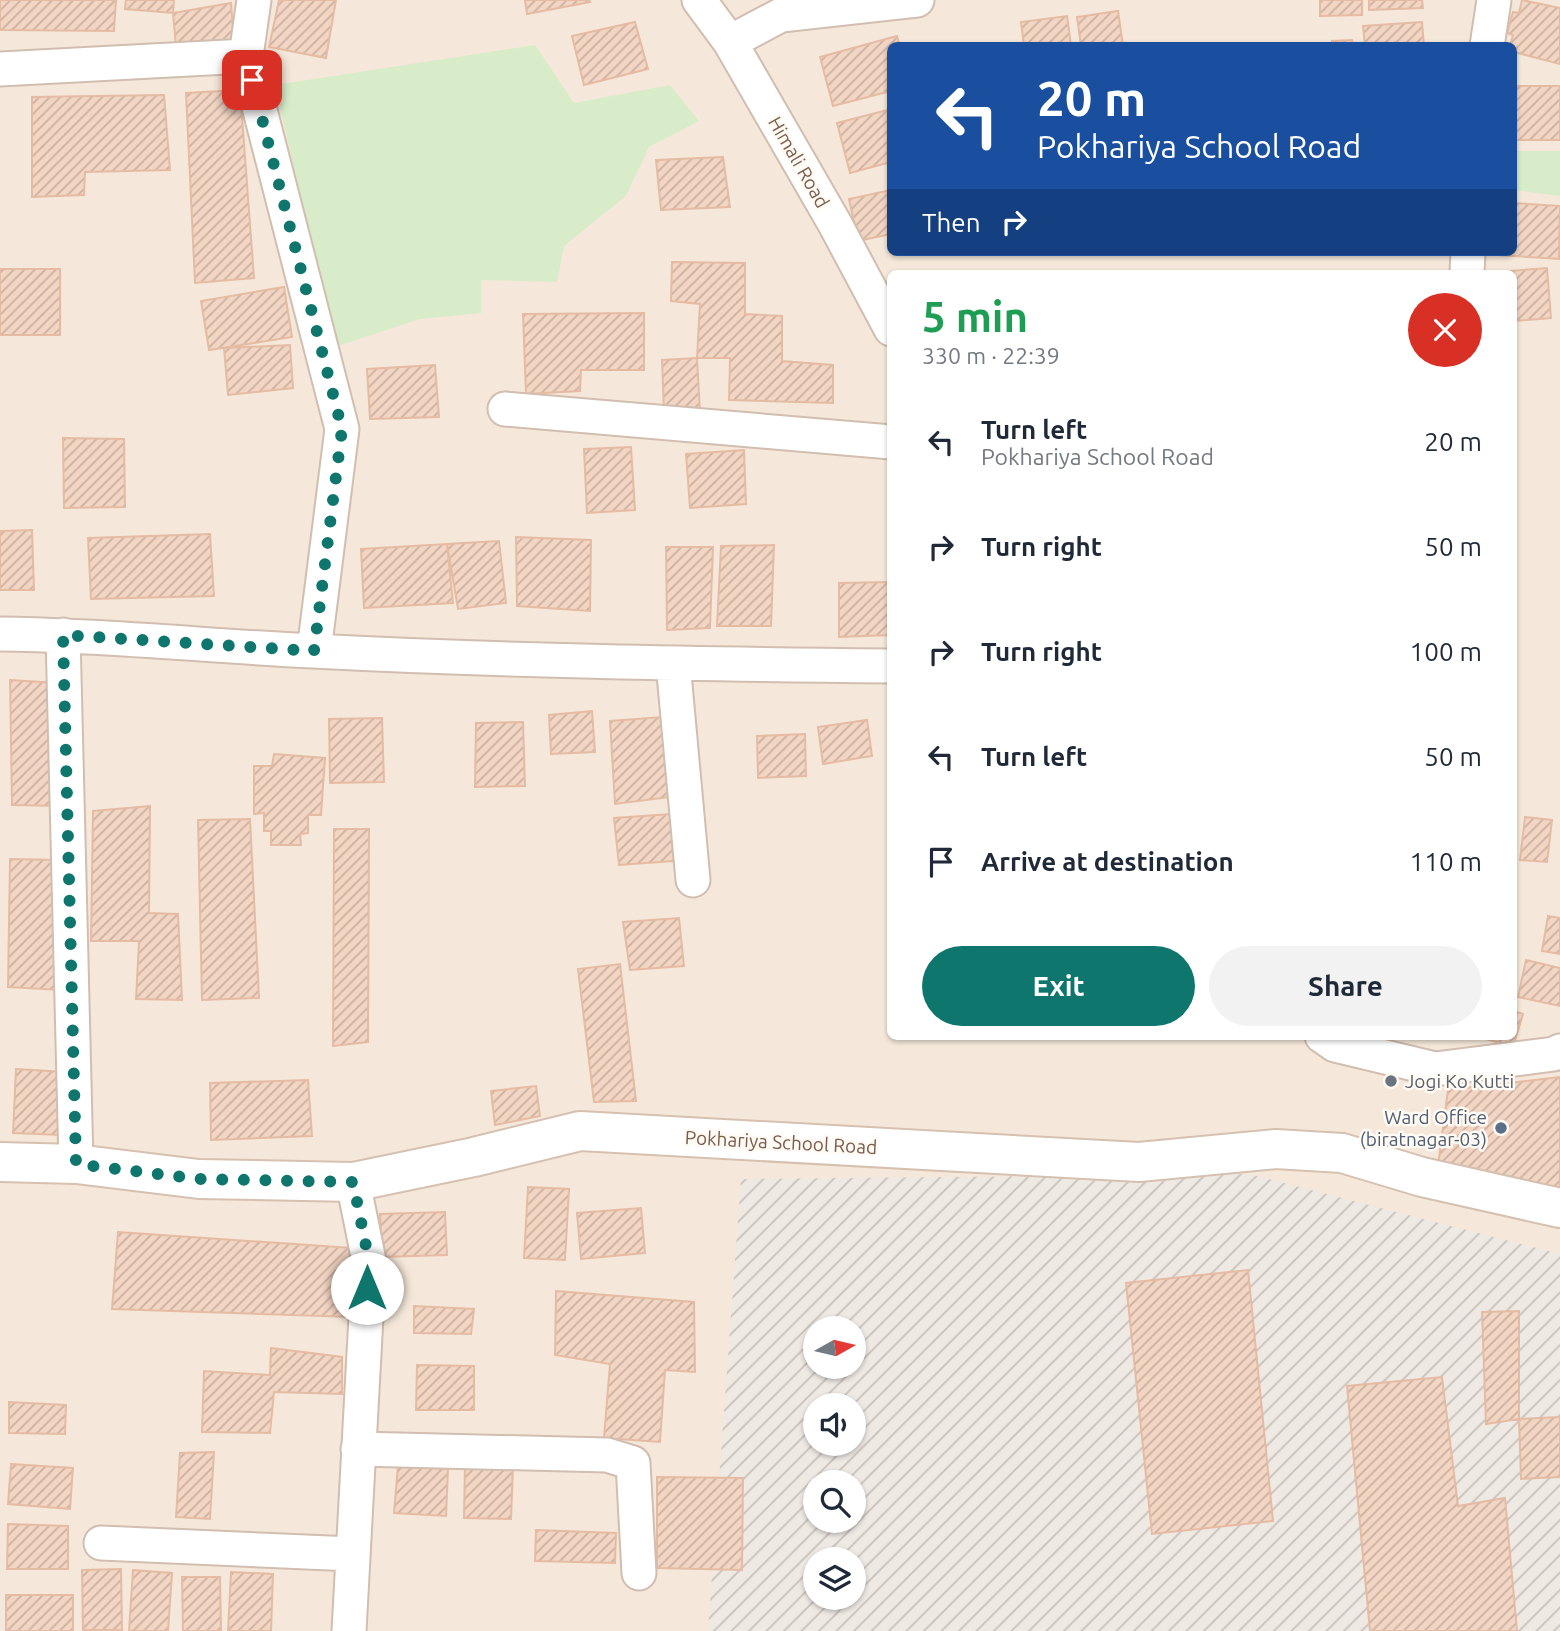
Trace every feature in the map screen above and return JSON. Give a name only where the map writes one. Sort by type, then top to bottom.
[{"type":"main road","name":"Pokhariya School Road","points":[[0,1162],[76,1164],[199,1179],[353,1182],[474,1157],[580,1131],[1139,1162],[1276,1149],[1342,1153],[1422,1177],[1560,1208]]},
{"type":"street","points":[[254,0],[246,56],[342,429],[314,651]]},
{"type":"street","name":"Himali Road","points":[[699,0],[730,42],[835,224],[887,322]]},
{"type":"street","points":[[730,42],[781,15],[917,0]]},
{"type":"street","points":[[1489,42],[1494,0]]},
{"type":"street","points":[[0,69],[246,56]]},
{"type":"street","points":[[505,409],[887,442]]},
{"type":"street","points":[[0,634],[63,635],[314,651],[673,663],[887,666]]},
{"type":"street","points":[[63,635],[76,1164]]},
{"type":"street","points":[[673,663],[693,880]]},
{"type":"street","points":[[1328,1040],[1335,1045],[1435,1069],[1554,1054],[1560,1051]]},
{"type":"street","points":[[349,1631],[369,1261],[353,1182]]},
{"type":"street","points":[[358,1449],[607,1455],[633,1463],[639,1573]]},
{"type":"street","points":[[101,1543],[352,1554]]},
{"type":"shaded area","points":[[0,0],[1560,0],[1560,1631],[0,1631]]},
{"type":"shaded area","points":[[1249,1174],[1560,1254],[1560,1631],[708,1631],[741,1179]]},
{"type":"green space","points":[[535,45],[574,103],[670,85],[699,121],[649,147],[626,196],[564,246],[557,282],[481,280],[481,313],[420,319],[335,347],[275,85]]},
{"type":"green space","points":[[1517,151],[1560,151],[1560,196],[1517,190]]},
{"type":"building","points":[[0,0],[116,0],[114,31],[0,30]]},
{"type":"building","points":[[126,0],[174,0],[173,13],[125,9]]},
{"type":"building","points":[[279,0],[336,0],[326,58],[269,47]]},
{"type":"building","points":[[525,0],[589,0],[590,2],[527,14]]},
{"type":"building","points":[[1320,0],[1362,0],[1362,15],[1320,16]]},
{"type":"building","points":[[1369,0],[1422,0],[1423,8],[1369,10]]},
{"type":"building","points":[[1522,0],[1560,8],[1560,64],[1517,53],[1517,42],[1511,42],[1513,35],[1507,33],[1513,12],[1519,13]]},
{"type":"building","points":[[231,3],[234,43],[176,47],[173,13]]},
{"type":"building","points":[[1118,11],[1122,42],[1080,42],[1077,17]]},
{"type":"building","points":[[1067,16],[1070,42],[1024,42],[1021,22]]},
{"type":"building","points":[[635,22],[648,69],[584,85],[572,36]]},
{"type":"building","points":[[1422,22],[1424,42],[1365,42],[1363,26]]},
{"type":"building","points":[[897,36],[899,42],[887,42],[887,92],[833,106],[820,57]]},
{"type":"building","points":[[1517,86],[1560,86],[1560,140],[1517,140]]},
{"type":"building","points":[[240,90],[254,278],[195,283],[186,93]]},
{"type":"building","points":[[164,95],[170,170],[85,172],[84,195],[32,197],[32,97]]},
{"type":"building","points":[[887,110],[887,163],[850,173],[837,123]]},
{"type":"building","points":[[723,157],[730,207],[661,210],[656,160]]},
{"type":"building","points":[[887,191],[887,235],[858,241],[849,199]]},
{"type":"building","points":[[1517,203],[1560,206],[1559,259],[1514,256],[1517,256]]},
{"type":"building","points":[[672,262],[745,263],[745,314],[782,316],[782,361],[833,365],[833,403],[729,400],[730,358],[697,358],[700,304],[671,301]]},
{"type":"building","points":[[1547,268],[1551,318],[1517,321],[1517,270]]},
{"type":"building","points":[[0,269],[60,269],[60,335],[0,335]]},
{"type":"building","points":[[284,287],[292,337],[209,350],[201,301]]},
{"type":"building","points":[[644,313],[644,370],[581,370],[580,391],[526,394],[523,314]]},
{"type":"building","points":[[290,345],[293,388],[228,395],[224,348]]},
{"type":"building","points":[[697,358],[700,412],[664,413],[662,360]]},
{"type":"building","points":[[435,365],[439,417],[370,419],[367,369]]},
{"type":"building","points":[[63,438],[124,439],[125,507],[64,508]]},
{"type":"building","points":[[631,447],[635,510],[587,513],[584,449]]},
{"type":"building","points":[[744,450],[746,504],[690,508],[686,454]]},
{"type":"building","points":[[32,530],[34,590],[0,590],[0,531]]},
{"type":"building","points":[[210,534],[214,596],[91,599],[88,538]]},
{"type":"building","points":[[516,537],[591,540],[590,611],[517,606]]},
{"type":"building","points":[[499,541],[506,603],[458,609],[447,544]]},
{"type":"building","points":[[447,544],[453,603],[364,608],[361,549]]},
{"type":"building","points":[[774,545],[771,626],[717,626],[721,546]]},
{"type":"building","points":[[666,547],[713,547],[710,628],[667,630]]},
{"type":"building","points":[[887,582],[887,635],[839,637],[839,583]]},
{"type":"building","points":[[10,680],[57,683],[59,806],[12,805]]},
{"type":"building","points":[[592,711],[595,752],[551,754],[549,715]]},
{"type":"building","points":[[663,717],[671,797],[615,804],[610,721]]},
{"type":"building","points":[[382,718],[384,782],[330,783],[329,719]]},
{"type":"building","points":[[867,720],[872,756],[823,764],[818,727]]},
{"type":"building","points":[[523,722],[525,786],[475,787],[476,723]]},
{"type":"building","points":[[805,734],[806,776],[758,778],[757,736]]},
{"type":"building","points":[[274,754],[325,758],[321,815],[308,815],[308,833],[300,834],[301,845],[271,845],[271,831],[264,831],[264,813],[254,814],[254,766],[272,766]]},
{"type":"building","points":[[150,806],[149,913],[178,914],[182,1000],[136,999],[139,941],[91,941],[93,811]]},
{"type":"building","points":[[671,814],[674,861],[619,865],[614,818]]},
{"type":"building","points":[[1525,817],[1552,820],[1547,862],[1520,860]]},
{"type":"building","points":[[250,819],[259,998],[202,1000],[198,820]]},
{"type":"building","points":[[334,829],[369,829],[368,1042],[333,1046]]},
{"type":"building","points":[[10,859],[60,860],[61,990],[8,987]]},
{"type":"building","points":[[1548,916],[1560,918],[1560,954],[1542,951]]},
{"type":"building","points":[[679,918],[684,966],[630,970],[623,922]]},
{"type":"building","points":[[1526,960],[1560,968],[1560,1006],[1518,997]]},
{"type":"building","points":[[620,964],[636,1101],[594,1102],[578,969]]},
{"type":"building","points":[[1517,1012],[1523,1014],[1517,1034]]},
{"type":"building","points":[[1489,1040],[1515,1040],[1513,1047]]},
{"type":"building","points":[[16,1069],[65,1072],[61,1135],[13,1133]]},
{"type":"building","name":"Ward Office (biratnagar-03)","points":[[1560,1077],[1560,1192],[1438,1166],[1448,1090]]},
{"type":"building","points":[[308,1080],[312,1136],[211,1140],[210,1083]]},
{"type":"building","points":[[536,1086],[540,1116],[495,1125],[491,1091]]},
{"type":"building","points":[[528,1187],[569,1189],[565,1260],[524,1258]]},
{"type":"building","points":[[641,1208],[645,1253],[581,1259],[577,1213]]},
{"type":"building","points":[[445,1212],[447,1255],[382,1257],[380,1214]]},
{"type":"building","points":[[118,1232],[352,1248],[351,1317],[112,1309]]},
{"type":"building","points":[[1248,1270],[1273,1521],[1152,1534],[1126,1283]]},
{"type":"building","points":[[556,1291],[694,1302],[695,1372],[665,1370],[660,1442],[604,1438],[610,1364],[555,1355]]},
{"type":"building","points":[[414,1306],[474,1309],[471,1334],[414,1333]]},
{"type":"building","points":[[1519,1311],[1519,1419],[1486,1424],[1482,1312]]},
{"type":"building","points":[[271,1348],[342,1357],[342,1394],[274,1392],[270,1433],[202,1432],[204,1371],[270,1375]]},
{"type":"building","points":[[417,1365],[474,1366],[474,1410],[416,1410]]},
{"type":"building","points":[[1442,1377],[1458,1506],[1505,1498],[1517,1631],[1370,1631],[1347,1386]]},
{"type":"building","points":[[9,1402],[66,1405],[65,1434],[9,1433]]},
{"type":"building","points":[[1560,1417],[1560,1477],[1521,1479],[1519,1419]]},
{"type":"building","points":[[214,1452],[210,1519],[176,1517],[180,1453]]},
{"type":"building","points":[[11,1464],[73,1468],[70,1509],[8,1504]]},
{"type":"building","points":[[465,1464],[513,1465],[511,1519],[464,1518]]},
{"type":"building","points":[[398,1465],[448,1469],[446,1516],[394,1513]]},
{"type":"building","points":[[657,1477],[743,1478],[742,1570],[657,1568]]},
{"type":"building","points":[[8,1524],[68,1526],[68,1569],[7,1569]]},
{"type":"building","points":[[536,1530],[616,1533],[615,1563],[535,1561]]},
{"type":"building","points":[[121,1569],[122,1630],[83,1630],[82,1570]]},
{"type":"building","points":[[133,1570],[172,1573],[168,1631],[129,1631]]},
{"type":"building","points":[[231,1572],[273,1574],[271,1631],[228,1631]]},
{"type":"building","points":[[182,1577],[220,1577],[221,1631],[183,1631]]},
{"type":"building","points":[[6,1595],[73,1595],[73,1631],[6,1631]]},
{"type":"place","name":"Jogi Ko Kutti","points":[[1391,1081]]},
{"type":"place","name":"Ward Office (biratnagar-03)","points":[[1501,1128]]},
{"type":"route","points":[[252,80],[342,429],[314,651],[63,635],[76,1164],[199,1179],[353,1182],[369,1261],[367,1288]]}]
